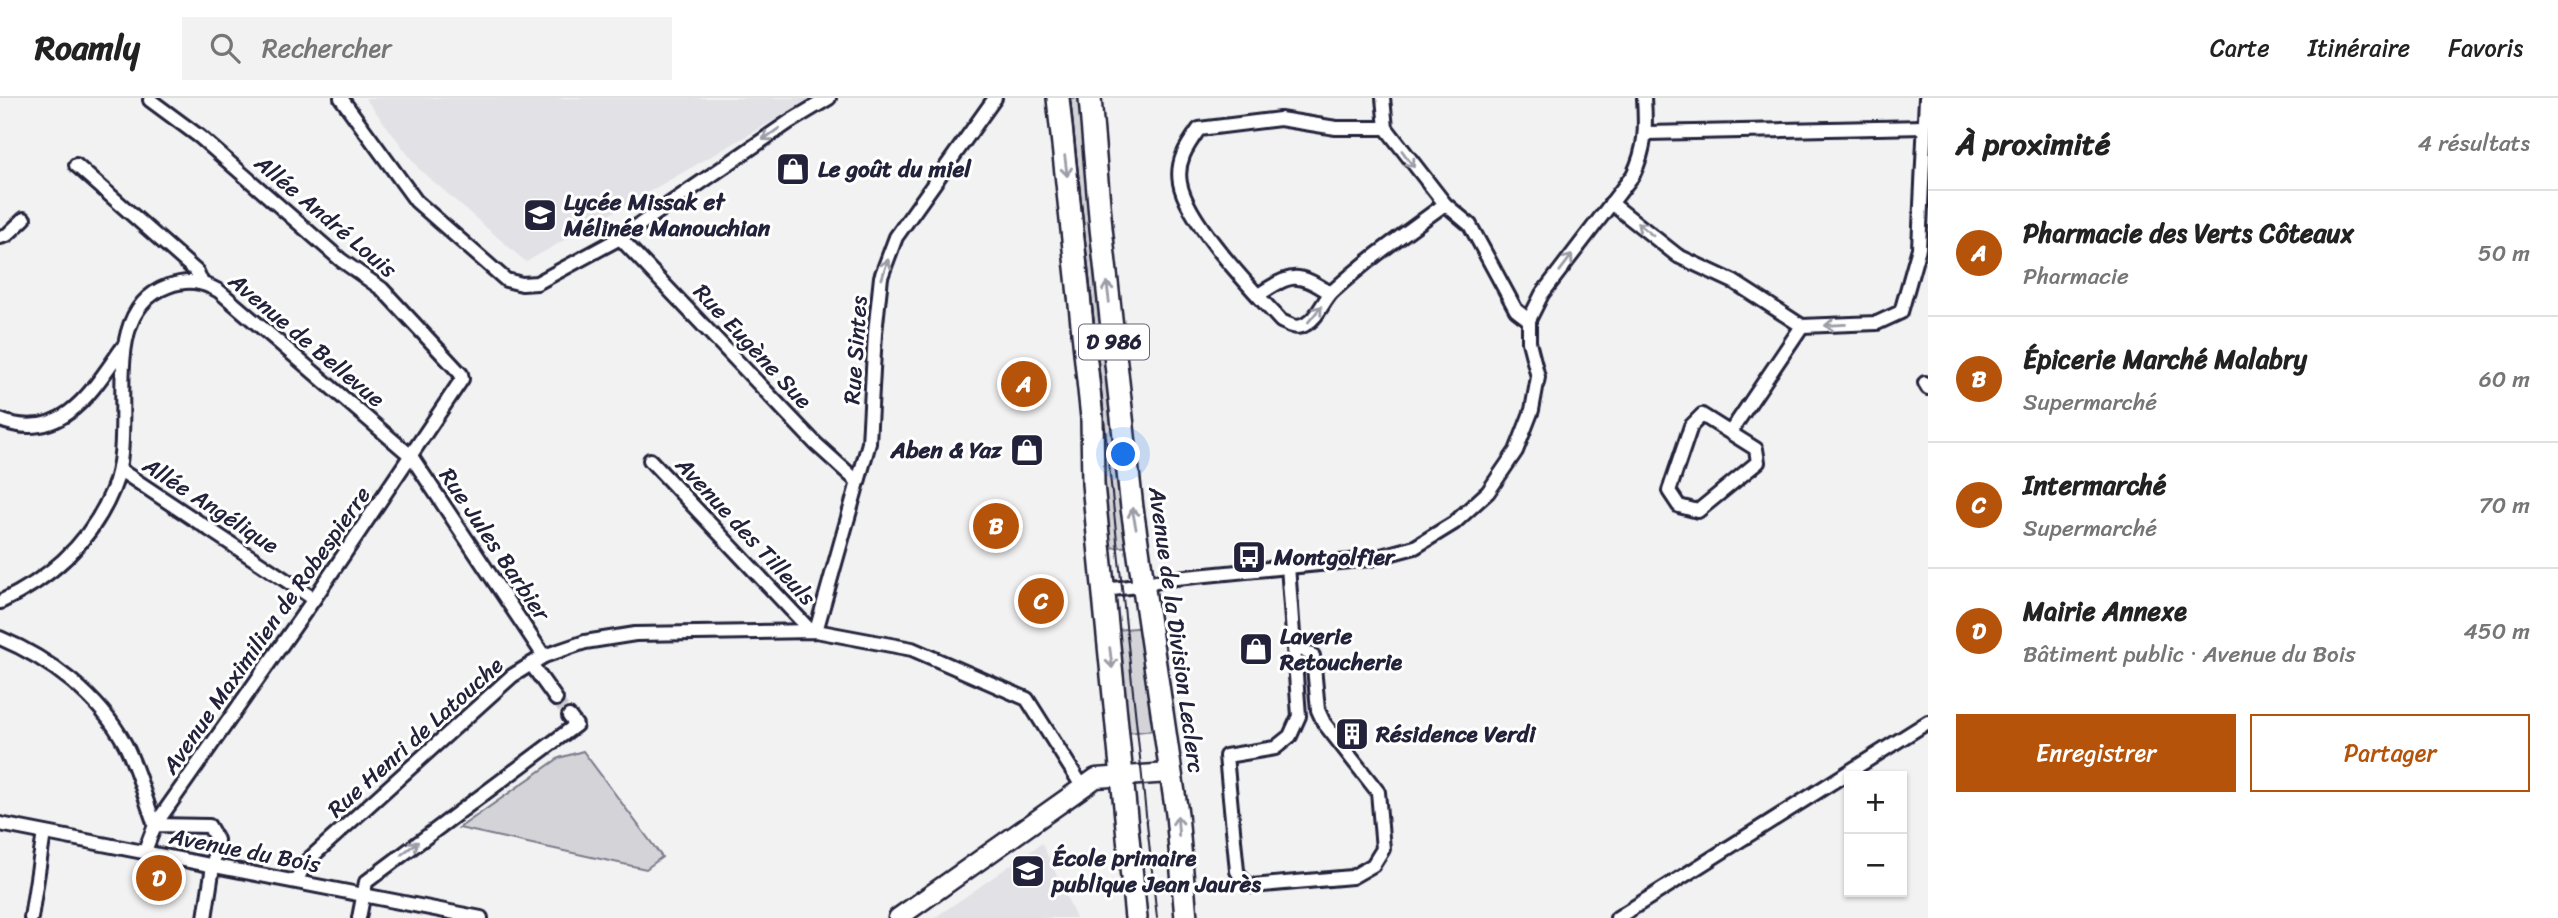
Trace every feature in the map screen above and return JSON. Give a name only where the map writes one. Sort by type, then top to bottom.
[{"type":"main road","name":"D 986","points":[[1058,98],[1090,404],[1093,484],[1136,918]]},
{"type":"main road","name":"Avenue de la Division Leclerc","points":[[1090,98],[1101,228],[1132,508],[1146,585],[1177,814],[1186,918]]},
{"type":"main road","points":[[898,918],[1096,778],[1123,779],[1170,773]]},
{"type":"street","points":[[341,98],[416,201],[506,280],[522,284],[537,283],[620,238],[789,122],[829,98]]},
{"type":"street","name":"Rue Sintes","points":[[813,631],[869,443],[874,334],[881,277],[896,237],[995,98]]},
{"type":"street","points":[[1383,98],[1386,128],[1445,204],[1470,225],[1516,310],[1529,320]]},
{"type":"street","points":[[1104,590],[1146,585],[1166,579],[1370,559],[1415,547],[1454,523],[1488,492],[1516,451],[1532,410],[1538,377],[1530,342],[1529,320],[1542,294],[1633,175],[1643,154],[1647,133],[1644,98]]},
{"type":"street","points":[[1611,203],[1678,256],[1734,282],[1802,326],[1877,323],[1901,312],[1919,248],[1926,98]]},
{"type":"street","name":"Allée André Louis","points":[[150,100],[208,144],[341,260],[391,297],[401,313],[461,374],[461,379],[411,456]]},
{"type":"street","points":[[1386,128],[1336,128],[1280,119],[1199,130],[1182,153],[1180,182],[1189,211],[1281,321],[1296,327],[1305,326],[1314,318],[1331,293],[1381,251],[1445,204]]},
{"type":"street","points":[[1647,133],[1924,127]]},
{"type":"street","points":[[76,164],[197,272],[201,281]]},
{"type":"street","points":[[0,237],[8,235],[24,219]]},
{"type":"street","name":"Rue Eugène Sue","points":[[620,238],[816,444],[858,482]]},
{"type":"street","points":[[1258,295],[1284,278],[1297,276],[1331,293]]},
{"type":"street","name":"Avenue de Bellevue","points":[[0,602],[40,581],[76,551],[97,522],[120,470],[123,346],[133,316],[148,296],[172,285],[201,281],[219,291],[411,456]]},
{"type":"street","points":[[1731,431],[1802,326]]},
{"type":"street","points":[[0,420],[36,427],[64,417],[88,394],[123,346]]},
{"type":"street","points":[[1702,415],[1731,431],[1756,449],[1758,462],[1698,511],[1679,506],[1669,491],[1691,426],[1702,415]]},
{"type":"street","name":"Avenue Maximilien de Robespierre","points":[[145,851],[155,825],[411,456]]},
{"type":"street","name":"Rue Jules Barbier","points":[[411,456],[544,656]]},
{"type":"street","name":"Avenue des Tilleuls","points":[[650,460],[813,631]]},
{"type":"street","name":"Allée Angélique","points":[[120,470],[314,599]]},
{"type":"street","points":[[1288,566],[1292,643],[1299,716],[1290,736],[1275,748],[1226,756],[1237,871],[1243,881],[1252,886],[1352,877],[1373,865],[1383,849],[1378,792],[1324,723],[1318,710],[1313,656],[1292,643]]},
{"type":"street","name":"Rue Henri de Latouche","points":[[296,881],[307,861],[499,685],[544,656],[585,642],[635,634],[813,631],[912,649],[1027,699],[1082,786]]},
{"type":"street","points":[[0,638],[46,662],[103,712],[132,759],[155,825],[209,826],[217,840],[205,918]]},
{"type":"street","points":[[531,664],[556,699]]},
{"type":"street","points":[[359,918],[366,881],[576,726],[569,716]]},
{"type":"street","points":[[1617,918],[1928,722]]},
{"type":"street","name":"Avenue du Bois","points":[[0,824],[481,918]]},
{"type":"street","points":[[30,918],[44,833]]},
{"type":"shaded area","name":"Lycée Missak et Mélinée Manouchian","points":[[365,98],[813,98],[526,262],[419,169]]},
{"type":"shaded area","points":[[1063,98],[1084,98],[1132,546],[1109,548]]},
{"type":"shaded area","points":[[1143,627],[1154,730],[1127,733],[1117,630]]},
{"type":"shaded area","points":[[583,751],[662,857],[646,869],[459,828],[559,758]]},
{"type":"shaded area","name":"École primaire publique Jean Jaurès","points":[[1042,843],[1076,918],[934,918],[962,899]]},
{"type":"tunnel","points":[[556,699],[569,716]]},
{"type":"tram line","points":[[1070,98],[1157,918]]},
{"type":"place","name":"Le goût du miel","points":[[793,169]]},
{"type":"place","name":"Lycée Missak et Mélinée Manouchian","points":[[540,215]]},
{"type":"place","name":"Pharmacie des Verts Côteaux","points":[[1024,384]]},
{"type":"place","name":"Aben & Yaz","points":[[1027,450]]},
{"type":"place","name":"Épicerie Marché Malabry","points":[[996,526]]},
{"type":"place","name":"Montgolfier","points":[[1249,557]]},
{"type":"place","name":"Intermarché","points":[[1041,601]]},
{"type":"place","name":"Laverie Retoucherie","points":[[1256,649]]},
{"type":"place","name":"Résidence Verdi","points":[[1352,734]]},
{"type":"place","name":"École primaire publique Jean Jaurès","points":[[1028,871]]},
{"type":"place","name":"Mairie Annexe","points":[[159,878]]}]
